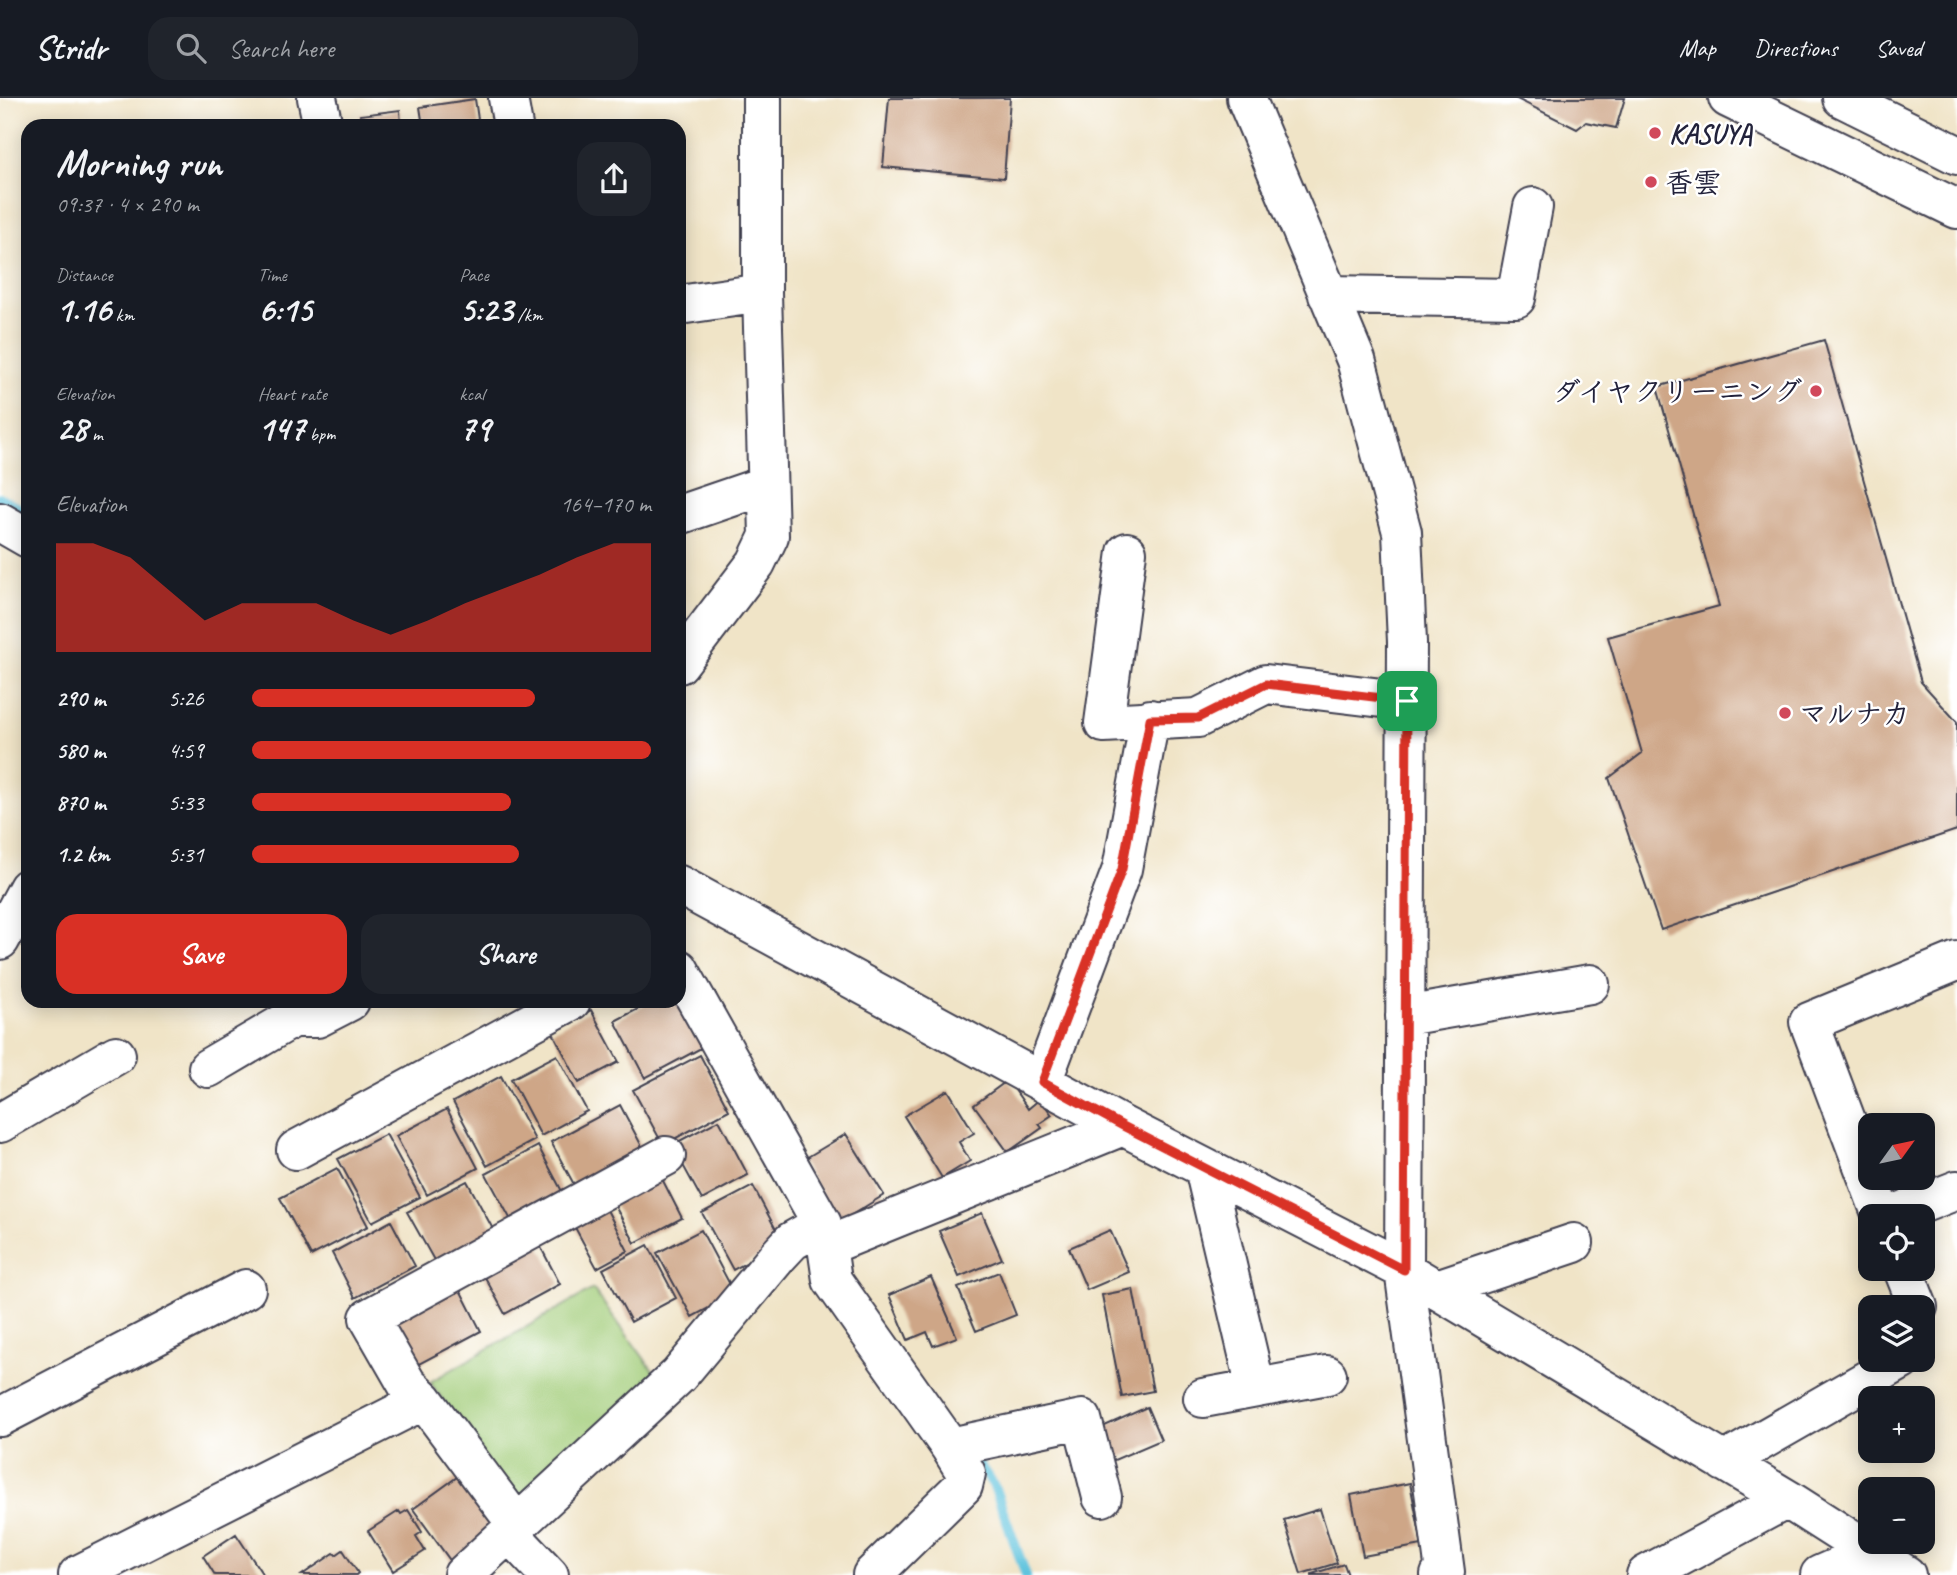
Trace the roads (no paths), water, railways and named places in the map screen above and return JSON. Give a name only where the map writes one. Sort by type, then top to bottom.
[{"type":"street","points":[[317,98],[322,119]]},
{"type":"street","points":[[508,98],[512,119]]},
{"type":"street","points":[[686,655],[757,563],[769,536],[762,293],[762,98]]},
{"type":"street","points":[[1246,98],[1356,360],[1402,532],[1407,642],[1404,1270],[1445,1572],[1440,1575]]},
{"type":"street","points":[[1728,98],[1957,209]]},
{"type":"street","points":[[1842,98],[1957,155]]},
{"type":"street","points":[[1328,295],[1516,298],[1533,207]]},
{"type":"street","points":[[686,304],[762,293]]},
{"type":"street","points":[[686,513],[767,485]]},
{"type":"street","points":[[0,522],[21,534]]},
{"type":"street","points":[[1127,552],[1104,723],[1198,718],[1266,684],[1407,701]]},
{"type":"street","points":[[1042,1082],[1122,869],[1150,719]]},
{"type":"street","points":[[686,890],[1123,1126],[1404,1270],[1787,1499],[1858,1545]]},
{"type":"street","points":[[0,940],[21,901]]},
{"type":"street","points":[[1877,1204],[1809,1022],[1957,961]]},
{"type":"street","points":[[686,983],[825,1235],[832,1280],[960,1445],[966,1473],[963,1486],[872,1575]]},
{"type":"street","points":[[1405,1016],[1590,984]]},
{"type":"street","points":[[208,1068],[293,1018],[317,1018],[336,1008]]},
{"type":"street","points":[[296,1150],[558,1008]]},
{"type":"street","points":[[0,1123],[116,1055]]},
{"type":"street","points":[[463,1575],[679,1375],[792,1241],[825,1235],[1123,1126]]},
{"type":"street","points":[[549,1575],[514,1530],[425,1400],[407,1384],[369,1318],[666,1156]]},
{"type":"street","points":[[1204,1168],[1256,1388]]},
{"type":"street","points":[[1921,1204],[1957,1190]]},
{"type":"street","points":[[1437,1289],[1574,1243]]},
{"type":"street","points":[[0,1417],[246,1289]]},
{"type":"street","points":[[1724,1462],[1881,1372]]},
{"type":"street","points":[[1203,1398],[1326,1375]]},
{"type":"street","points":[[78,1575],[425,1400]]},
{"type":"street","points":[[960,1445],[1082,1419],[1102,1497]]},
{"type":"street","points":[[1646,1575],[1787,1499]]},
{"type":"street","points":[[1820,1575],[1868,1554]]},
{"type":"street","points":[[1872,1554],[1906,1575]]},
{"type":"waterway","points":[[0,498],[21,509]]},
{"type":"waterway","points":[[976,1460],[994,1486],[1026,1575]]},
{"type":"place","name":"KASUYA","points":[[1655,133]]},
{"type":"place","name":"香雲","points":[[1651,182]]},
{"type":"place","name":"ダイヤクリーニング","points":[[1816,391]]},
{"type":"place","name":"マルナカ","points":[[1785,713]]}]
